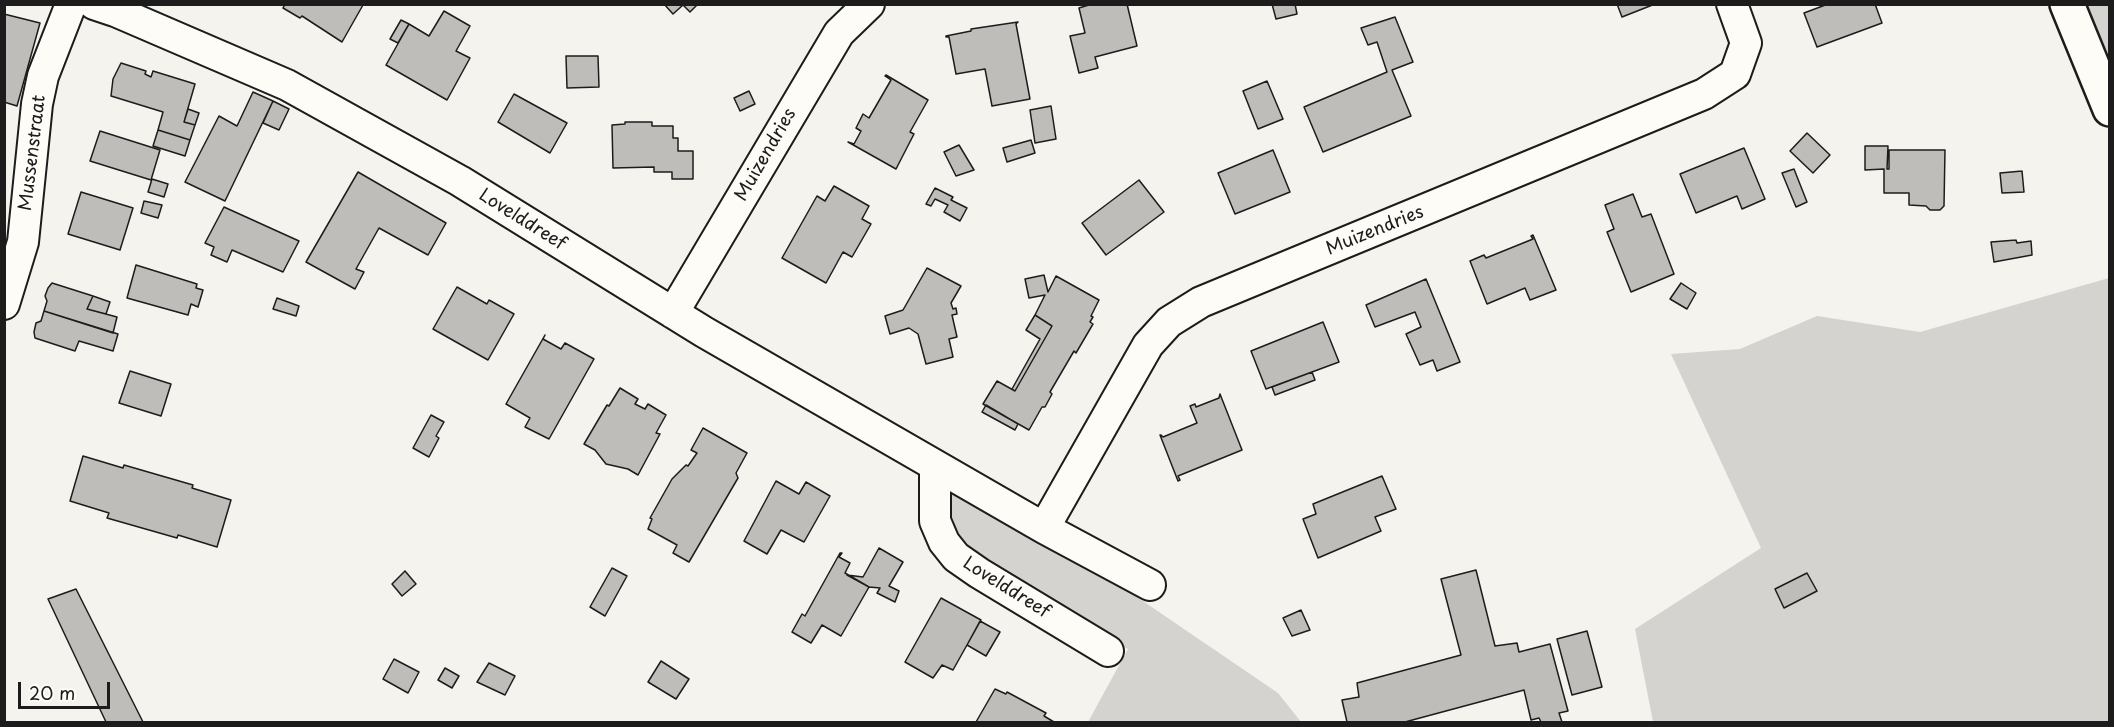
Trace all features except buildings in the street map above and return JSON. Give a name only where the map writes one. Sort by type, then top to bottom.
[{"type":"highway","points":[[2067,4],[2109,109]]},
{"type":"street","name":"Mussenstraat","points":[[4,304],[22,242],[37,104],[47,65],[70,4]]},
{"type":"street","name":"Lovelddreef","points":[[94,4],[287,85],[460,181],[673,313],[935,466],[1150,585]]},
{"type":"street","name":"Muizendries","points":[[673,313],[838,33],[869,4]]},
{"type":"street","name":"Muizendries","points":[[1044,528],[1148,345],[1169,322],[1201,302],[1704,94],[1735,74],[1746,43],[1732,4]]},
{"type":"street","name":"Lovelddreef","points":[[935,466],[935,521],[944,542],[956,558],[1108,651]]},
{"type":"shaded area","points":[[2085,5],[2109,5],[2109,61],[2092,22]]},
{"type":"shaded area","points":[[2109,278],[2109,722],[1653,722],[1635,629],[1761,548],[1671,354],[1740,349],[1817,316],[1920,332]]},
{"type":"shaded area","points":[[951,491],[1134,595],[1278,693],[1301,722],[1088,722],[1128,649],[1061,616],[956,539],[951,520]]}]
